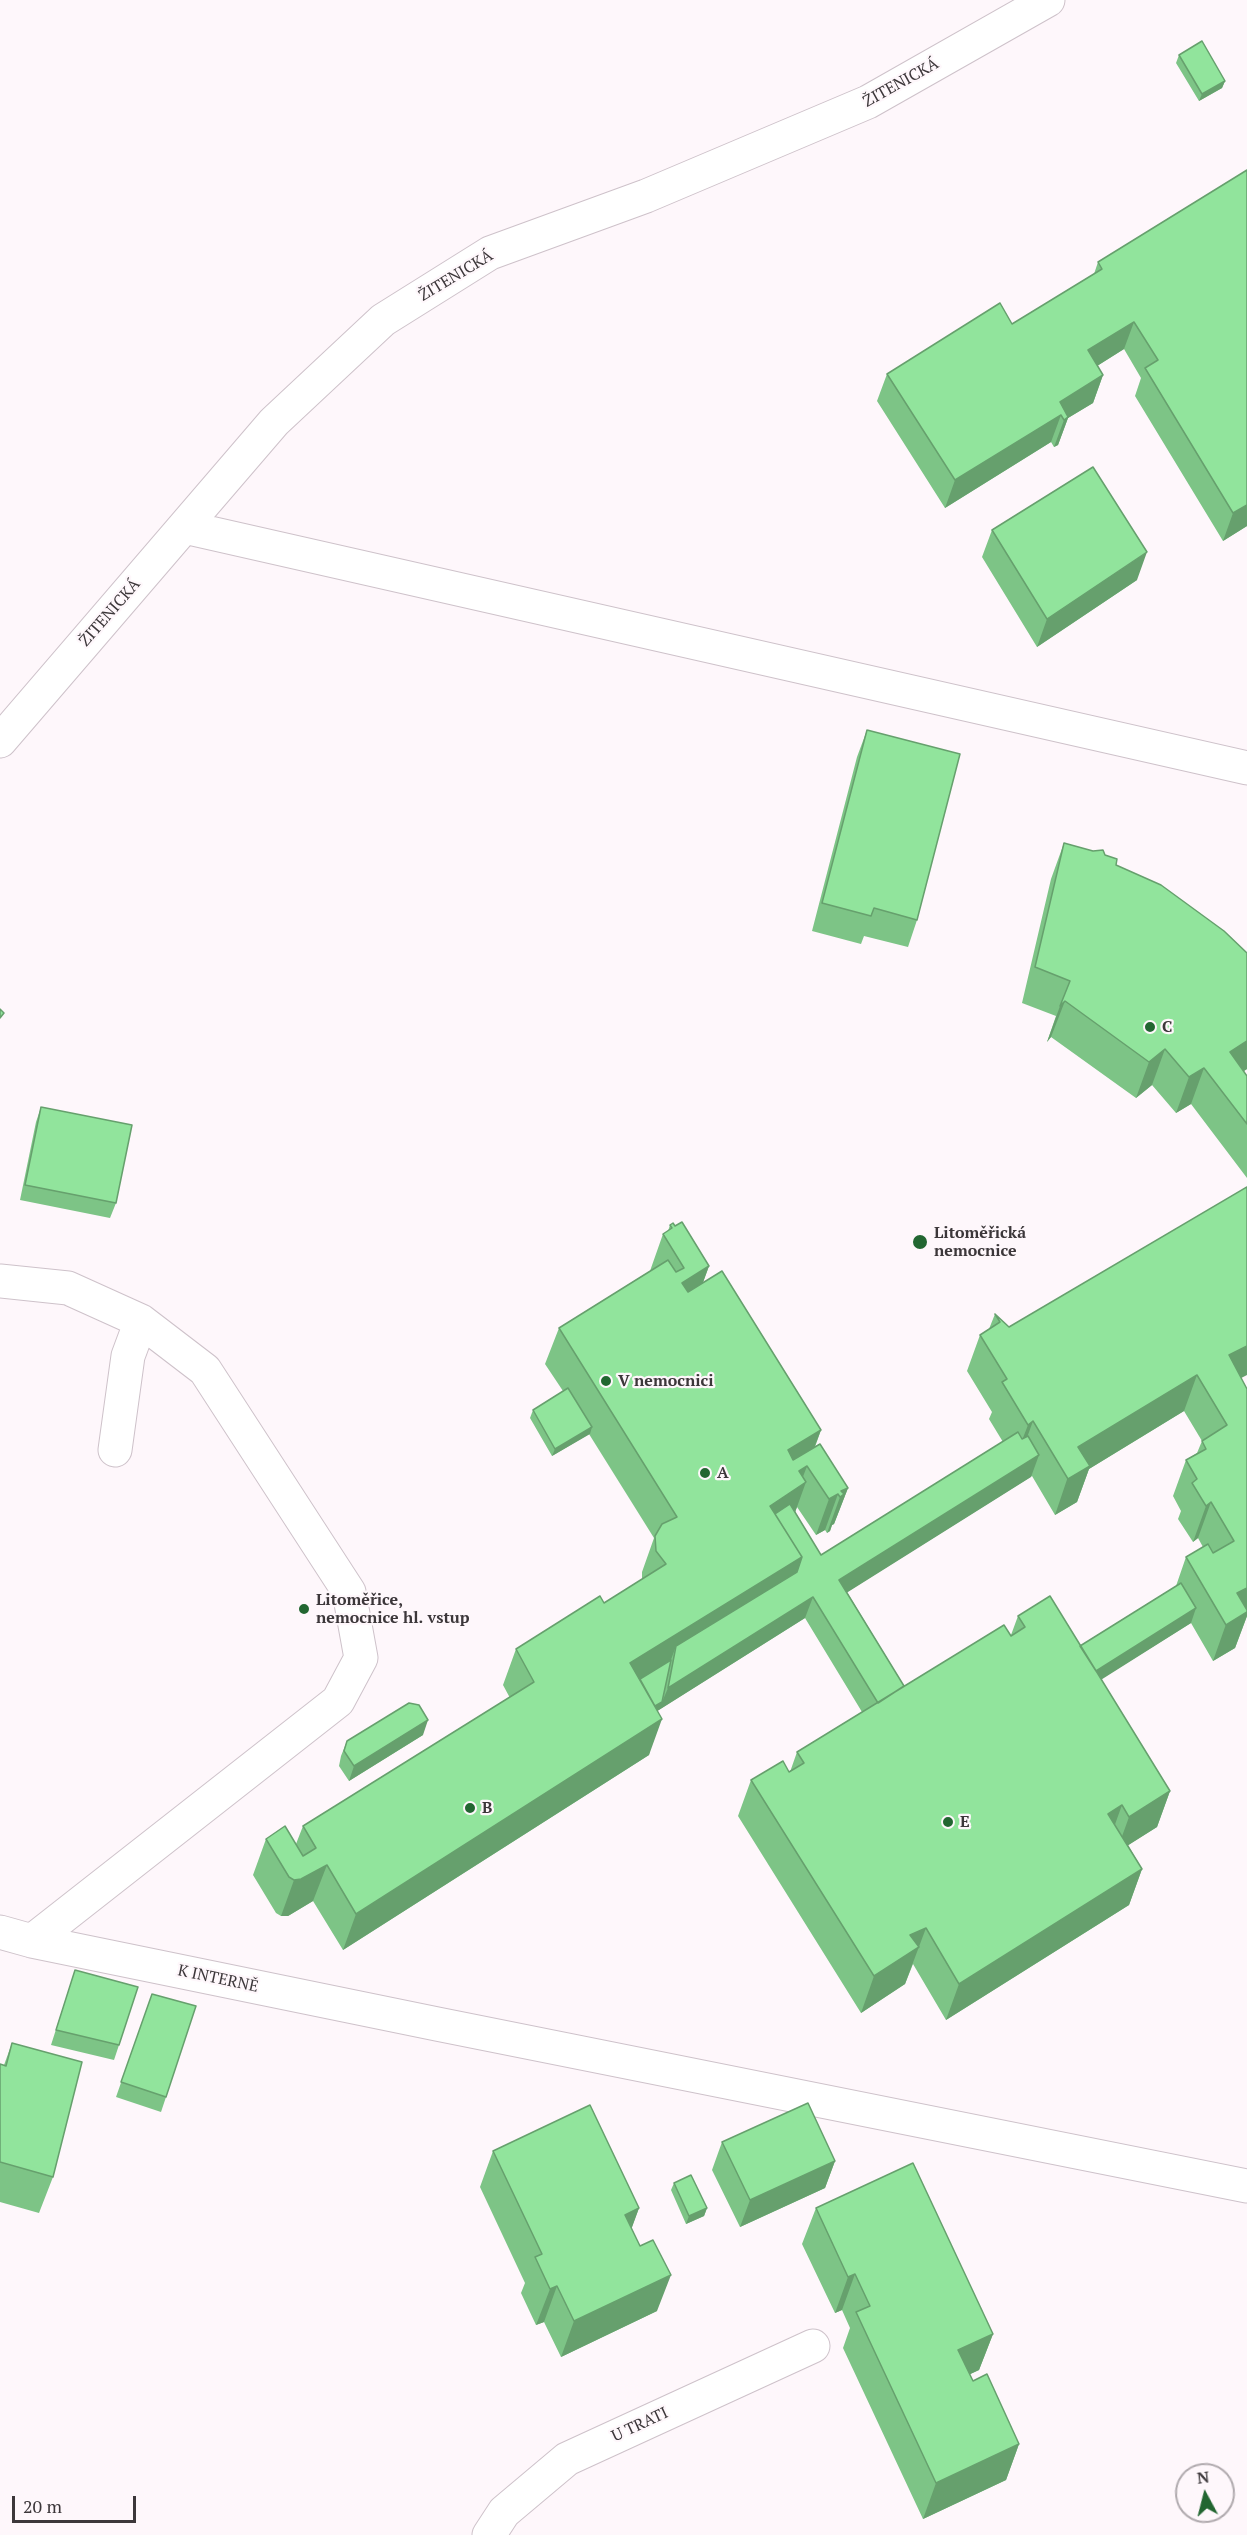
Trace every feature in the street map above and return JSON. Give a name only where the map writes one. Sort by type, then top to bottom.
[{"type":"street","name":"ŽITENICKÁ","points":[[0,741],[273,422],[383,321],[490,253],[646,196],[868,102],[1048,0]]},
{"type":"street","points":[[184,527],[1247,768]]},
{"type":"street","points":[[0,1281],[68,1288],[141,1321],[205,1370],[349,1592],[361,1658],[338,1701],[32,1941]]},
{"type":"street","points":[[115,1450],[128,1356],[141,1321]]},
{"type":"street","name":"K INTERNĚ","points":[[0,1932],[32,1941],[437,2024],[1247,2186]]},
{"type":"street","name":"U TRATI","points":[[489,2535],[504,2512],[567,2459],[813,2346]]},
{"type":"building","points":[[1202,41],[1225,81],[1202,94],[1179,55]]},
{"type":"building","points":[[1247,170],[1247,505],[1233,513],[1145,368],[1158,360],[1134,322],[1088,350],[1103,375],[1060,402],[1068,417],[1064,420],[1061,415],[955,480],[887,374],[1000,303],[1012,324],[1102,269],[1098,262]]},
{"type":"building","points":[[1093,467],[1147,552],[1047,619],[992,530]]},
{"type":"building","points":[[867,730],[960,754],[917,920],[874,908],[871,916],[822,903]]},
{"type":"building","name":"C","points":[[1064,843],[1093,851],[1103,850],[1105,855],[1117,859],[1116,865],[1161,885],[1224,931],[1247,953],[1247,1041],[1230,1052],[1247,1076],[1247,1124],[1204,1068],[1189,1077],[1165,1049],[1149,1062],[1065,1001],[1060,1006],[1070,981],[1035,967]]},
{"type":"building","points":[[41,1107],[132,1125],[116,1203],[25,1185]]},
{"type":"building","points":[[1247,1187],[1247,1346],[1229,1355],[1247,1389],[1247,1588],[1237,1593],[1247,1612],[1226,1625],[1186,1557],[1208,1544],[1213,1553],[1234,1541],[1211,1502],[1206,1506],[1192,1483],[1197,1479],[1186,1460],[1206,1449],[1202,1441],[1227,1425],[1197,1375],[1078,1447],[1090,1466],[1068,1479],[1033,1421],[1028,1425],[1002,1382],[1007,1379],[980,1335],[1000,1322],[995,1314],[1009,1327]]},
{"type":"building","points":[[682,1222],[709,1266],[682,1283],[688,1292],[722,1271],[821,1430],[788,1450],[793,1460],[820,1444],[848,1488],[841,1491],[844,1494],[840,1497],[838,1494],[829,1499],[807,1466],[799,1471],[806,1482],[770,1506],[802,1557],[630,1663],[662,1719],[356,1914],[327,1865],[301,1879],[294,1880],[289,1877],[266,1839],[285,1826],[303,1856],[316,1848],[303,1826],[534,1682],[516,1649],[600,1596],[604,1603],[666,1564],[656,1551],[655,1536],[662,1524],[677,1517],[559,1328],[668,1260],[676,1272],[684,1268],[663,1234],[672,1228],[670,1225],[673,1223],[675,1226]]},
{"type":"building","points":[[568,1388],[592,1427],[555,1449],[533,1410]]},
{"type":"building","points":[[1018,1432],[1022,1439],[1028,1436],[1039,1455],[839,1580],[904,1686],[878,1703],[813,1597],[668,1688],[676,1646],[797,1572],[802,1557],[775,1514],[790,1504],[821,1555]]},
{"type":"building","points":[[1181,1583],[1196,1608],[1096,1671],[1080,1646]]},
{"type":"building","name":"E","points":[[1050,1596],[1170,1791],[1129,1817],[1122,1805],[1108,1814],[1142,1869],[959,1984],[926,1928],[910,1935],[919,1947],[874,1976],[751,1780],[783,1761],[789,1772],[804,1763],[797,1752],[1004,1625],[1011,1636],[1025,1627],[1018,1616]]},
{"type":"building","points":[[671,1660],[662,1702],[655,1706],[640,1679]]},
{"type":"building","points":[[409,1703],[419,1705],[428,1720],[354,1766],[344,1751],[347,1741]]},
{"type":"building","points":[[75,1970],[138,1987],[119,2045],[56,2030]]},
{"type":"building","points":[[152,1994],[196,2006],[166,2097],[121,2082]]},
{"type":"building","points":[[12,2043],[82,2062],[53,2177],[0,2162],[0,2064],[6,2066]]},
{"type":"building","points":[[808,2103],[835,2161],[750,2200],[722,2142]]},
{"type":"building","points":[[590,2105],[639,2208],[625,2215],[640,2246],[653,2240],[671,2275],[574,2321],[557,2286],[550,2289],[535,2257],[542,2254],[493,2151]]},
{"type":"building","points":[[913,2163],[993,2334],[958,2350],[973,2381],[987,2374],[1019,2444],[936,2483],[856,2312],[870,2306],[855,2274],[848,2277],[816,2208]]},
{"type":"building","points":[[691,2175],[707,2208],[689,2216],[674,2183]]},
{"type":"place","name":"C","points":[[1150,1027]]},
{"type":"place","name":"Litoměřická nemocnice","points":[[920,1242]]},
{"type":"place","name":"V nemocnici","points":[[606,1381]]},
{"type":"place","name":"A","points":[[705,1473]]},
{"type":"place","name":"Litoměřice, nemocnice hl. vstup","points":[[304,1609]]},
{"type":"place","name":"B","points":[[470,1808]]},
{"type":"place","name":"E","points":[[948,1822]]}]
